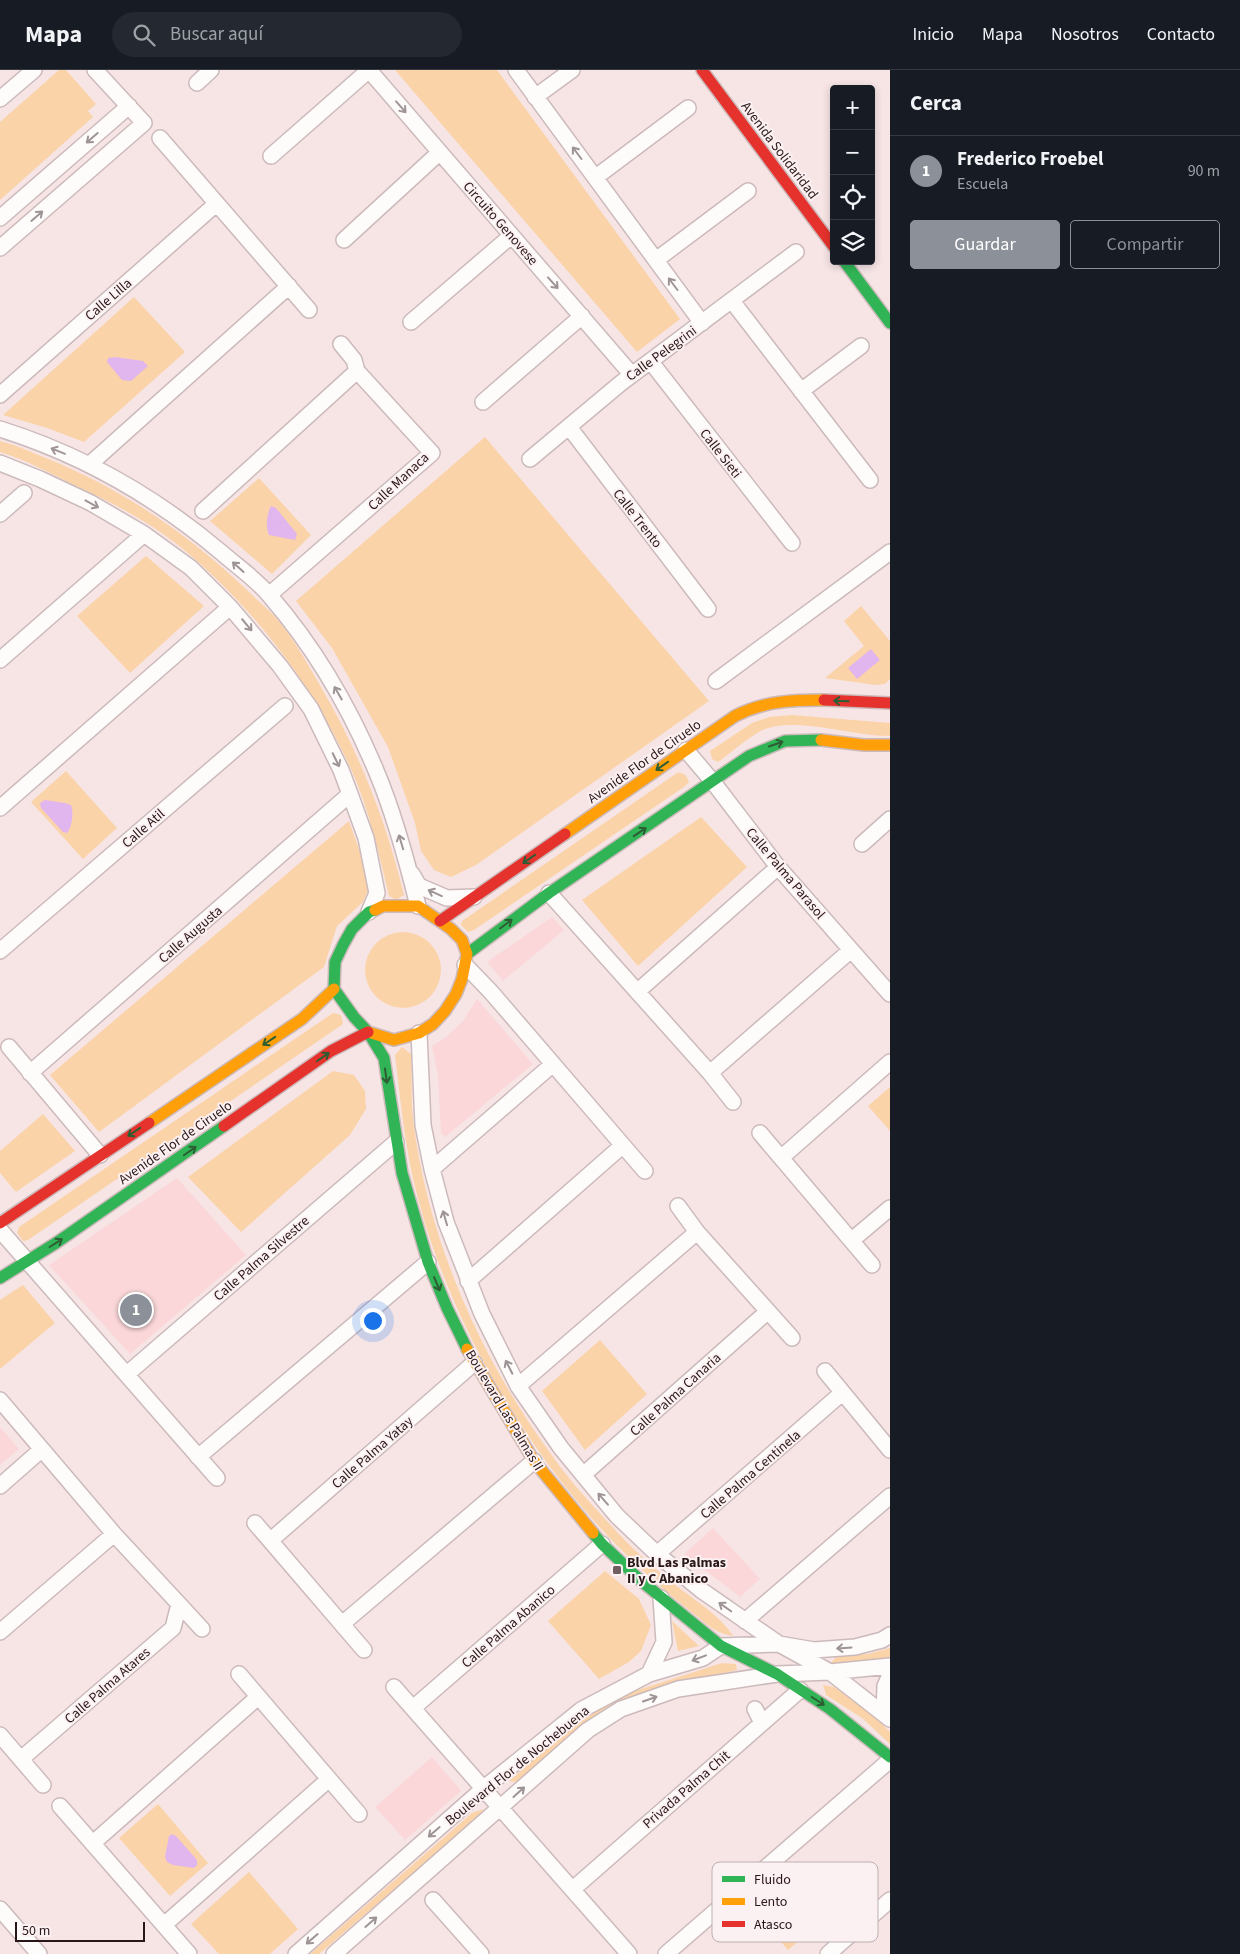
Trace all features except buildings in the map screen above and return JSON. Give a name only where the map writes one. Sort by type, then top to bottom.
[{"type":"main road","name":"Avenida Solidaridad","points":[[702,70],[830,243]]},
{"type":"main road","points":[[847,265],[890,323]]},
{"type":"main road","name":"Avenide Flor de Ciruelo","points":[[440,921],[735,716],[760,705],[801,700],[890,703]]},
{"type":"main road","points":[[466,959],[549,893],[714,782],[749,756],[786,740],[890,745]]},
{"type":"main road","points":[[383,906],[418,906],[451,929],[462,940],[466,959],[456,994],[445,1011],[433,1024],[419,1033],[394,1040],[368,1032],[350,1012],[334,989],[335,962],[352,929],[369,912],[383,906]]},
{"type":"main road","points":[[2,1220],[302,1019],[334,989]]},
{"type":"main road","name":"Avenide Flor de Ciruelo","points":[[0,1278],[56,1243],[331,1051],[368,1032]]},
{"type":"main road","name":"Boulevard Las Palmas II","points":[[368,1032],[384,1058],[402,1173],[428,1262],[447,1308],[474,1363],[534,1461],[602,1544],[662,1598],[721,1646],[777,1674],[830,1709],[890,1758]]},
{"type":"street","points":[[0,100],[34,70]]},
{"type":"street","points":[[0,248],[144,123],[95,70]]},
{"type":"street","points":[[197,83],[211,70]]},
{"type":"street","points":[[272,156],[369,70]]},
{"type":"street","name":"Circuito Genovese","points":[[369,70],[632,375]]},
{"type":"street","points":[[516,70],[702,323]]},
{"type":"street","points":[[536,97],[572,70]]},
{"type":"street","points":[[0,218],[129,106]]},
{"type":"street","points":[[596,177],[688,108]]},
{"type":"street","points":[[160,138],[309,310]]},
{"type":"street","points":[[344,240],[440,152]]},
{"type":"street","points":[[656,260],[748,191]]},
{"type":"street","name":"Calle Lilla","points":[[0,395],[216,204]]},
{"type":"street","points":[[411,322],[511,236]]},
{"type":"street","name":"Calle Pelegrini","points":[[530,459],[632,375],[796,252]]},
{"type":"street","points":[[90,464],[289,286]]},
{"type":"street","points":[[732,301],[870,480]]},
{"type":"street","points":[[483,402],[582,316]]},
{"type":"street","name":"Calle Manaca","points":[[269,595],[432,453],[357,371],[354,360],[341,344]]},
{"type":"street","points":[[801,391],[861,346]]},
{"type":"street","name":"Calle Sieti","points":[[651,362],[792,544]]},
{"type":"street","points":[[203,511],[357,371]]},
{"type":"street","name":"Calle Trento","points":[[569,427],[708,609]]},
{"type":"street","points":[[0,429],[90,464],[125,483],[186,524],[269,595],[306,641],[338,692],[355,726],[377,773],[402,842],[418,906]]},
{"type":"street","points":[[0,463],[91,503],[144,534],[190,568],[230,607],[280,666],[311,709],[341,770],[366,838],[377,893],[369,912]]},
{"type":"street","points":[[0,514],[24,493]]},
{"type":"street","points":[[0,660],[144,534]]},
{"type":"street","points":[[716,681],[890,552]]},
{"type":"street","points":[[0,808],[230,607]]},
{"type":"street","name":"Calle Atil","points":[[0,951],[285,706]]},
{"type":"street","name":"Calle Palma Parasol","points":[[686,750],[714,782],[778,867],[890,994]]},
{"type":"street","name":"Calle Augusta","points":[[30,1073],[350,794]]},
{"type":"street","points":[[862,844],[890,819]]},
{"type":"street","points":[[408,867],[419,886],[447,898],[474,897]]},
{"type":"street","points":[[638,991],[778,867]]},
{"type":"street","points":[[549,893],[638,991],[733,1102]]},
{"type":"street","points":[[710,1073],[851,950]]},
{"type":"street","points":[[466,959],[645,1171]]},
{"type":"street","name":"Boulevard Las Palmas II","points":[[419,1033],[423,1125],[446,1222],[468,1280],[518,1386],[560,1448],[617,1516],[657,1554],[701,1590],[745,1621],[779,1644],[830,1672],[887,1716]]},
{"type":"street","points":[[9,1047],[100,1155]]},
{"type":"street","points":[[782,1157],[890,1062]]},
{"type":"street","points":[[432,1169],[553,1064]]},
{"type":"street","points":[[760,1133],[872,1265]]},
{"type":"street","name":"Calle Palma Silvestre","points":[[127,1374],[396,1142]]},
{"type":"street","points":[[468,1280],[622,1146]]},
{"type":"street","points":[[678,1206],[697,1232],[792,1338]]},
{"type":"street","points":[[852,1240],[890,1208]]},
{"type":"street","points":[[2,1220],[27,1260],[217,1478]]},
{"type":"street","points":[[518,1386],[697,1232]]},
{"type":"street","points":[[198,1457],[428,1262]]},
{"type":"street","name":"Calle Palma Canaria","points":[[583,1475],[768,1312]]},
{"type":"street","name":"Calle Palma Yatay","points":[[271,1540],[474,1363]]},
{"type":"street","points":[[825,1371],[890,1450]]},
{"type":"street","name":"Calle Palma Centinela","points":[[657,1554],[842,1393]]},
{"type":"street","points":[[0,1400],[114,1534],[202,1629]]},
{"type":"street","points":[[0,1486],[41,1450]]},
{"type":"street","points":[[342,1624],[534,1461]]},
{"type":"street","points":[[745,1621],[890,1496]]},
{"type":"street","points":[[255,1523],[364,1650]]},
{"type":"street","points":[[0,1632],[114,1534]]},
{"type":"street","name":"Calle Palma Abanico","points":[[414,1708],[602,1544]]},
{"type":"street","points":[[649,1674],[664,1642],[662,1598]]},
{"type":"street","name":"Calle Palma Atares","points":[[21,1759],[173,1628],[179,1604]]},
{"type":"street","name":"Boulevard Flor de Nochebuena","points":[[296,1954],[484,1788],[581,1710],[649,1674],[703,1658],[721,1646],[779,1644],[814,1650],[856,1647],[882,1640],[890,1635]]},
{"type":"street","name":"Boulevard Flor de Nochebuena","points":[[334,1954],[588,1730],[621,1709],[678,1689],[777,1674],[830,1672],[890,1666]]},
{"type":"street","points":[[239,1674],[359,1814]]},
{"type":"street","points":[[887,1716],[884,1686],[890,1675]]},
{"type":"street","points":[[394,1687],[574,1889],[629,1954]]},
{"type":"street","name":"Privada Palma Chit","points":[[574,1889],[800,1690]]},
{"type":"street","points":[[92,1843],[258,1697]]},
{"type":"street","points":[[755,1709],[762,1723]]},
{"type":"street","points":[[0,1735],[43,1785]]},
{"type":"street","points":[[771,1862],[890,1758]]},
{"type":"street","points":[[164,1925],[328,1780]]},
{"type":"street","points":[[60,1806],[189,1954]]},
{"type":"street","points":[[433,1900],[481,1954]]},
{"type":"street","points":[[878,1910],[890,1900]]},
{"type":"street","points":[[0,1909],[39,1954]]},
{"type":"street","points":[[666,1954],[712,1914]]},
{"type":"street","points":[[828,1954],[842,1942]]},
{"type":"shaded area","points":[[59,70],[66,70],[96,104],[88,111],[93,117],[0,200],[0,122]]},
{"type":"shaded area","points":[[395,70],[497,70],[680,319],[637,352]]},
{"type":"shaded area","points":[[134,297],[185,352],[84,442],[47,428],[3,415]]},
{"type":"shaded area","points":[[115,357],[143,361],[148,366],[131,381],[122,380],[107,362],[108,358]]},
{"type":"shaded area","points":[[485,437],[709,701],[476,865],[451,877],[434,870],[421,851],[415,823],[388,747],[332,648],[296,601]]},
{"type":"shaded area","points":[[0,441],[12,444],[74,470],[127,498],[152,514],[177,531],[224,569],[277,619],[309,666],[346,733],[358,759],[389,840],[404,895],[396,900],[389,896],[363,800],[351,769],[319,707],[279,650],[234,596],[183,549],[145,522],[104,499],[29,463],[0,452]]},
{"type":"shaded area","points":[[259,478],[311,535],[272,574],[210,521]]},
{"type":"shaded area","points":[[271,506],[276,508],[297,534],[295,540],[269,535],[267,520]]},
{"type":"shaded area","points":[[146,556],[204,606],[130,673],[77,616]]},
{"type":"shaded area","points":[[861,606],[890,641],[890,679],[885,684],[876,685],[825,678],[864,646],[844,621]]},
{"type":"shaded area","points":[[871,649],[880,660],[857,679],[848,668]]},
{"type":"shaded area","points":[[792,715],[890,723],[890,736],[805,726],[788,725],[772,727],[754,735],[718,762],[712,759],[710,751],[752,723],[769,717]]},
{"type":"shaded area","points":[[66,771],[117,828],[83,859],[31,802]]},
{"type":"shaded area","points":[[677,773],[685,775],[689,782],[684,787],[474,930],[468,932],[461,925],[462,921]]},
{"type":"shaded area","points":[[45,800],[71,805],[72,820],[67,833],[63,832],[41,808],[40,803]]},
{"type":"shaded area","points":[[701,817],[747,867],[638,966],[582,900]]},
{"type":"shaded area","points":[[349,821],[363,861],[368,890],[363,902],[337,926],[324,967],[99,1132],[50,1075]]},
{"type":"shaded area","points":[[552,917],[564,930],[503,981],[487,962]]},
{"type":"shaded area","points":[[403,932],[417,935],[430,943],[438,956],[441,970],[438,984],[430,997],[417,1005],[403,1008],[389,1005],[376,997],[368,984],[365,970],[368,956],[376,943],[389,935]]},
{"type":"shaded area","points":[[477,999],[533,1064],[445,1137],[441,1133],[438,1076],[432,1046],[446,1037],[463,1021]]},
{"type":"shaded area","points":[[333,1013],[341,1015],[343,1024],[28,1240],[23,1241],[17,1233],[19,1227]]},
{"type":"shaded area","points":[[402,1047],[411,1054],[413,1119],[420,1165],[431,1210],[445,1255],[462,1299],[482,1342],[505,1383],[529,1423],[556,1461],[594,1507],[638,1553],[713,1614],[733,1636],[712,1628],[680,1603],[640,1568],[601,1529],[564,1486],[530,1439],[499,1389],[471,1338],[447,1285],[428,1231],[413,1178],[402,1117],[395,1055]]},
{"type":"shaded area","points":[[333,1071],[354,1075],[365,1091],[366,1109],[350,1135],[241,1232],[188,1177]]},
{"type":"shaded area","points":[[890,1087],[890,1131],[868,1106]]},
{"type":"shaded area","points":[[43,1114],[75,1151],[16,1192],[0,1173],[0,1151]]},
{"type":"shaded area","points":[[177,1178],[246,1255],[130,1354],[49,1265]]},
{"type":"shaded area","points":[[23,1285],[55,1323],[0,1369],[0,1300]]},
{"type":"shaded area","points":[[600,1340],[647,1394],[585,1450],[542,1391]]},
{"type":"shaded area","points":[[0,1427],[19,1449],[0,1465]]},
{"type":"shaded area","points":[[713,1528],[760,1579],[740,1597],[684,1554]]},
{"type":"shaded area","points":[[605,1571],[639,1599],[651,1625],[641,1651],[629,1662],[599,1679],[548,1621]]},
{"type":"shaded area","points":[[672,1621],[699,1646],[678,1651]]},
{"type":"shaded area","points":[[890,1648],[890,1657],[876,1661],[830,1664],[836,1657],[868,1654]]},
{"type":"shaded area","points":[[722,1663],[736,1664],[737,1670],[658,1689],[621,1703],[586,1722],[567,1736],[515,1782],[509,1781],[582,1718],[616,1697]]},
{"type":"shaded area","points":[[823,1685],[834,1687],[875,1717],[890,1732],[890,1744],[862,1718],[826,1695]]},
{"type":"shaded area","points":[[432,1757],[461,1791],[405,1840],[375,1807]]},
{"type":"shaded area","points":[[158,1804],[208,1863],[170,1896],[119,1838]]},
{"type":"shaded area","points":[[484,1809],[475,1820],[319,1954],[310,1954],[472,1813]]},
{"type":"shaded area","points":[[172,1834],[197,1860],[197,1865],[194,1868],[173,1865],[167,1862],[165,1857],[169,1836]]},
{"type":"shaded area","points":[[249,1872],[298,1929],[270,1954],[219,1954],[191,1924]]},
{"type":"shaded area","points":[[781,1942],[798,1942],[788,1950]]},
{"type":"traffic: fast","points":[[847,265],[890,323]]},
{"type":"traffic: fast","points":[[467,954],[549,893],[749,756],[785,741],[821,740]]},
{"type":"traffic: fast","points":[[375,910],[369,912],[352,929],[343,945],[335,962],[334,989],[354,1017],[368,1032],[384,1058],[402,1173],[428,1262],[467,1349]]},
{"type":"traffic: fast","points":[[0,1278],[56,1243],[224,1126]]},
{"type":"traffic: fast","points":[[593,1533],[640,1580],[721,1646],[777,1674],[830,1709],[890,1757]]},
{"type":"traffic: slow","points":[[565,834],[735,716],[757,707],[778,702],[824,700]]},
{"type":"traffic: slow","points":[[821,740],[864,745],[890,745]]},
{"type":"traffic: slow","points":[[368,1032],[394,1040],[419,1033],[433,1024],[445,1011],[456,994],[462,979],[467,954],[462,940],[451,929],[418,906],[383,906],[375,910]]},
{"type":"traffic: slow","points":[[149,1123],[302,1019],[334,989]]},
{"type":"traffic: slow","points":[[467,1349],[534,1461],[593,1533]]},
{"type":"traffic: jam","points":[[702,70],[830,242]]},
{"type":"traffic: jam","points":[[824,700],[890,703]]},
{"type":"traffic: jam","points":[[440,921],[565,834]]},
{"type":"traffic: jam","points":[[224,1126],[331,1051],[368,1032]]},
{"type":"traffic: jam","points":[[0,1223],[149,1123]]},
{"type":"place","name":"Frederico Froebel","points":[[136,1310]]},
{"type":"place","name":"Blvd Las Palmas II y C Abanico","points":[[617,1570]]}]
